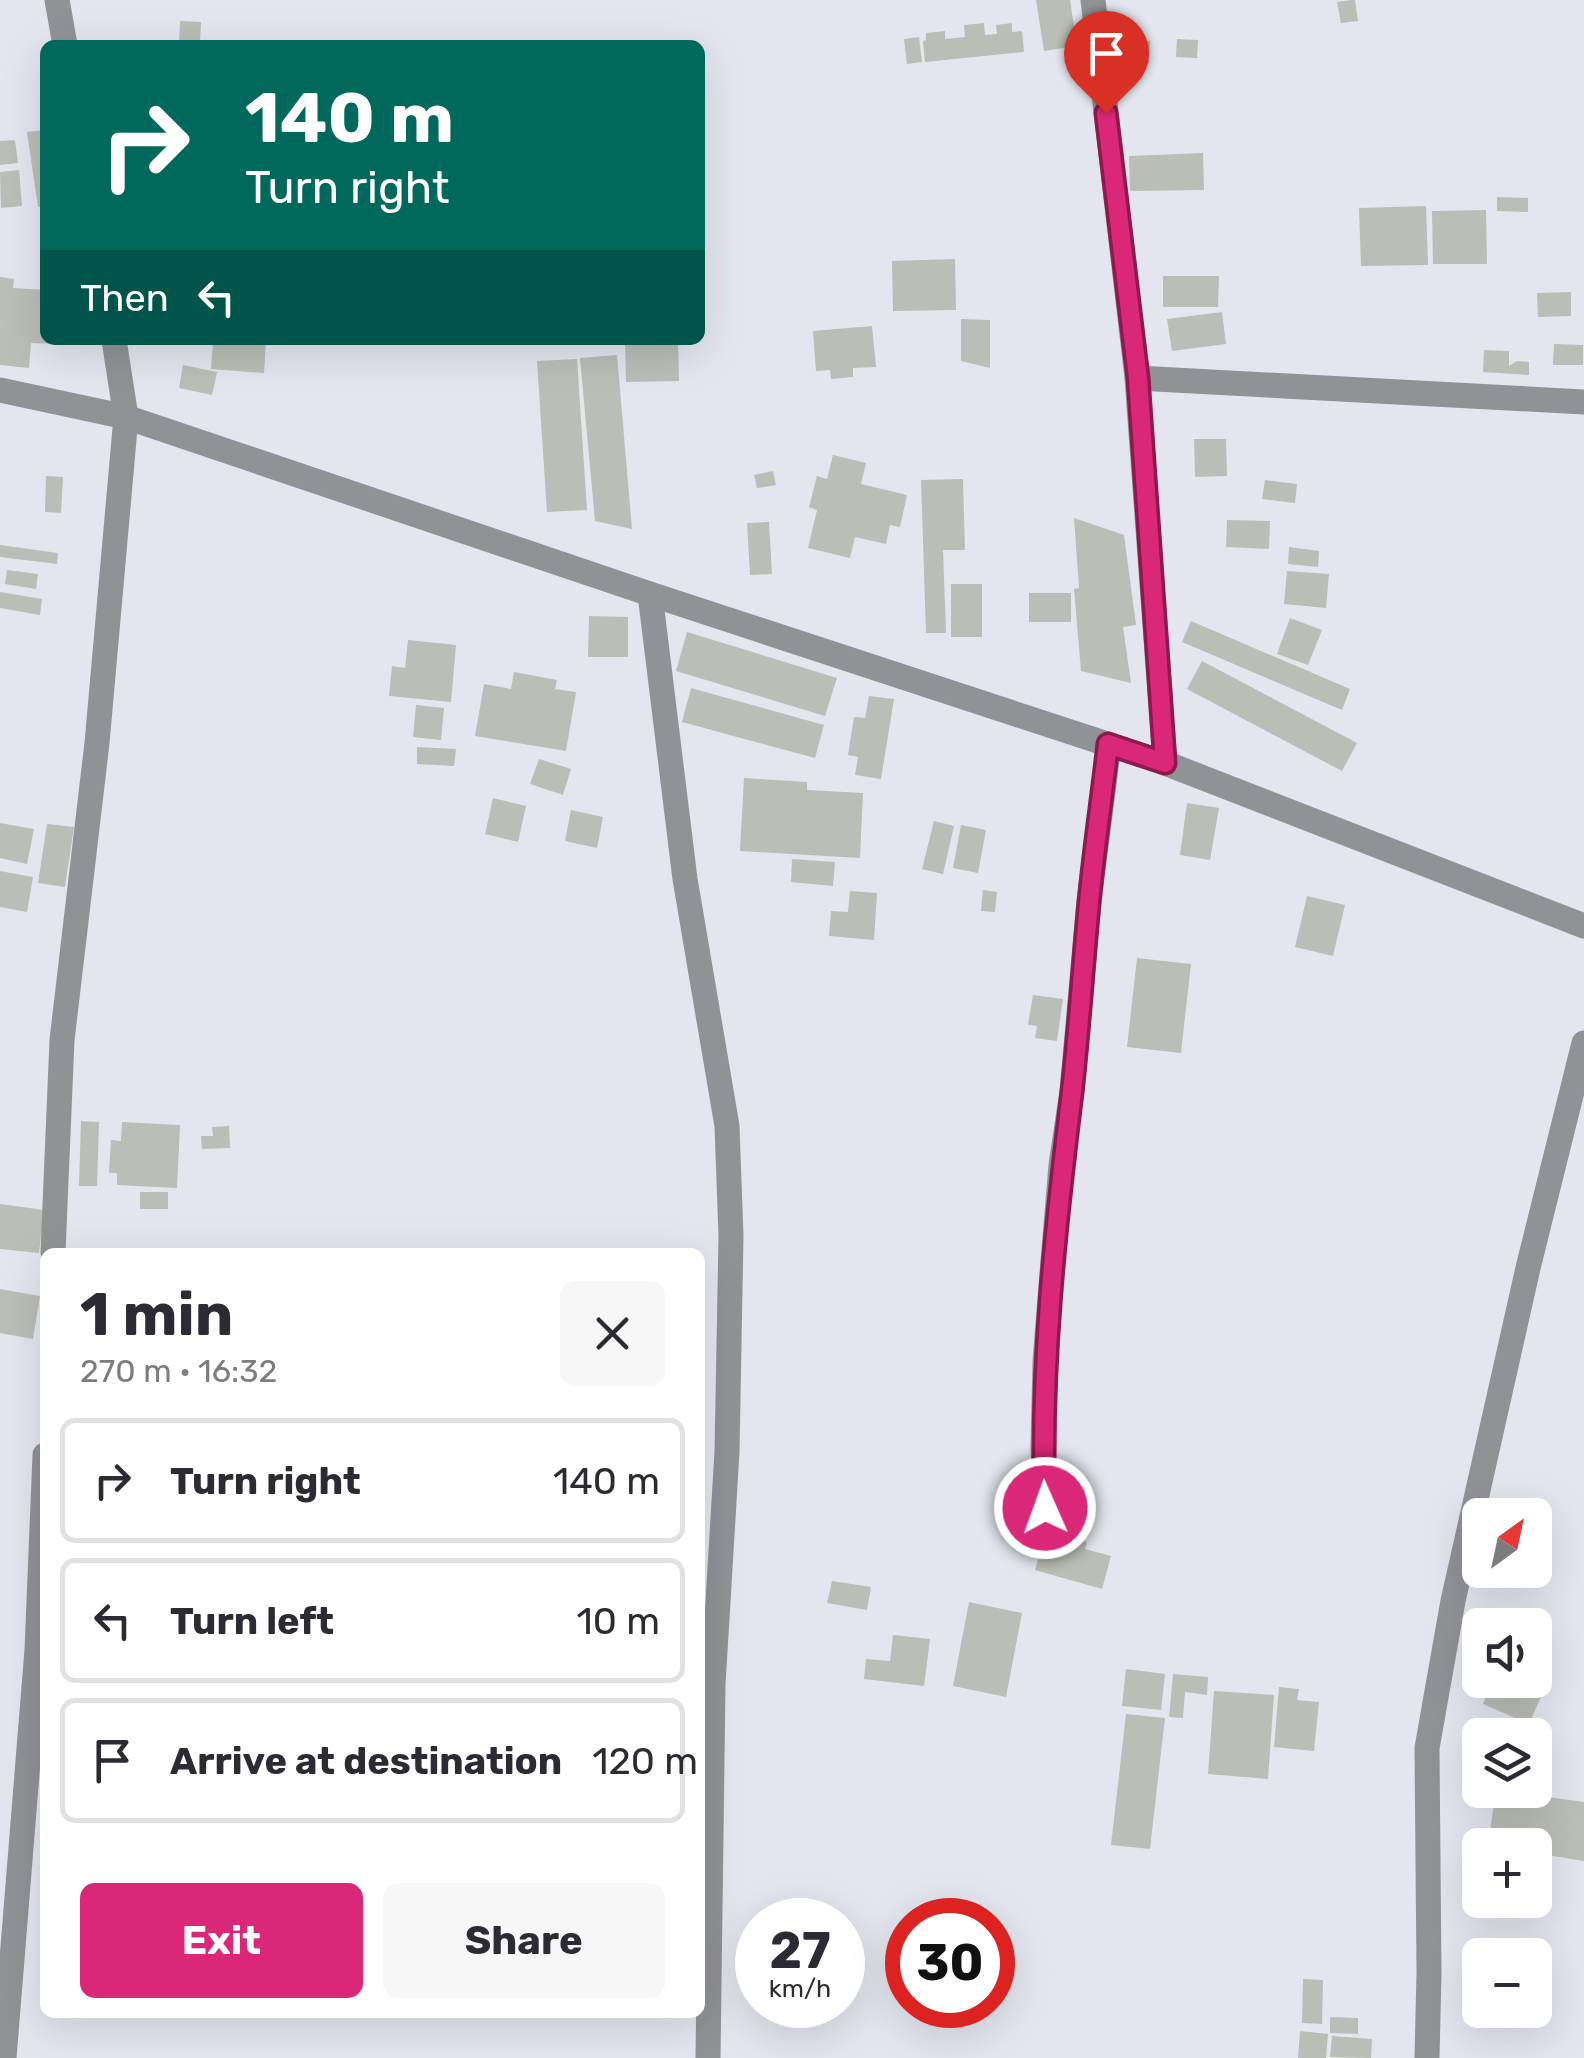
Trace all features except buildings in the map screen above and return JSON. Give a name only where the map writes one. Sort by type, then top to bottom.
[{"type":"street","points":[[57,0],[64,40]]},
{"type":"street","points":[[1093,0],[1138,378],[1165,763]]},
{"type":"street","points":[[54,1248],[62,1040],[97,743],[126,416],[115,345]]},
{"type":"street","points":[[1138,378],[1584,402]]},
{"type":"street","points":[[0,390],[126,416],[1165,763],[1584,926]]},
{"type":"street","points":[[650,594],[685,879],[728,1144],[731,1236],[727,1452],[713,1684],[708,2058]]},
{"type":"street","points":[[1045,1508],[1043,1447],[1053,1260],[1108,744]]},
{"type":"street","points":[[1427,2058],[1428,1748],[1453,1600],[1528,1268],[1584,1043]]},
{"type":"street","points":[[4,2058],[40,1577]]},
{"type":"route","points":[[1045,1508],[1043,1447],[1053,1260],[1108,744],[1165,763],[1138,378],[1106,113]]}]
